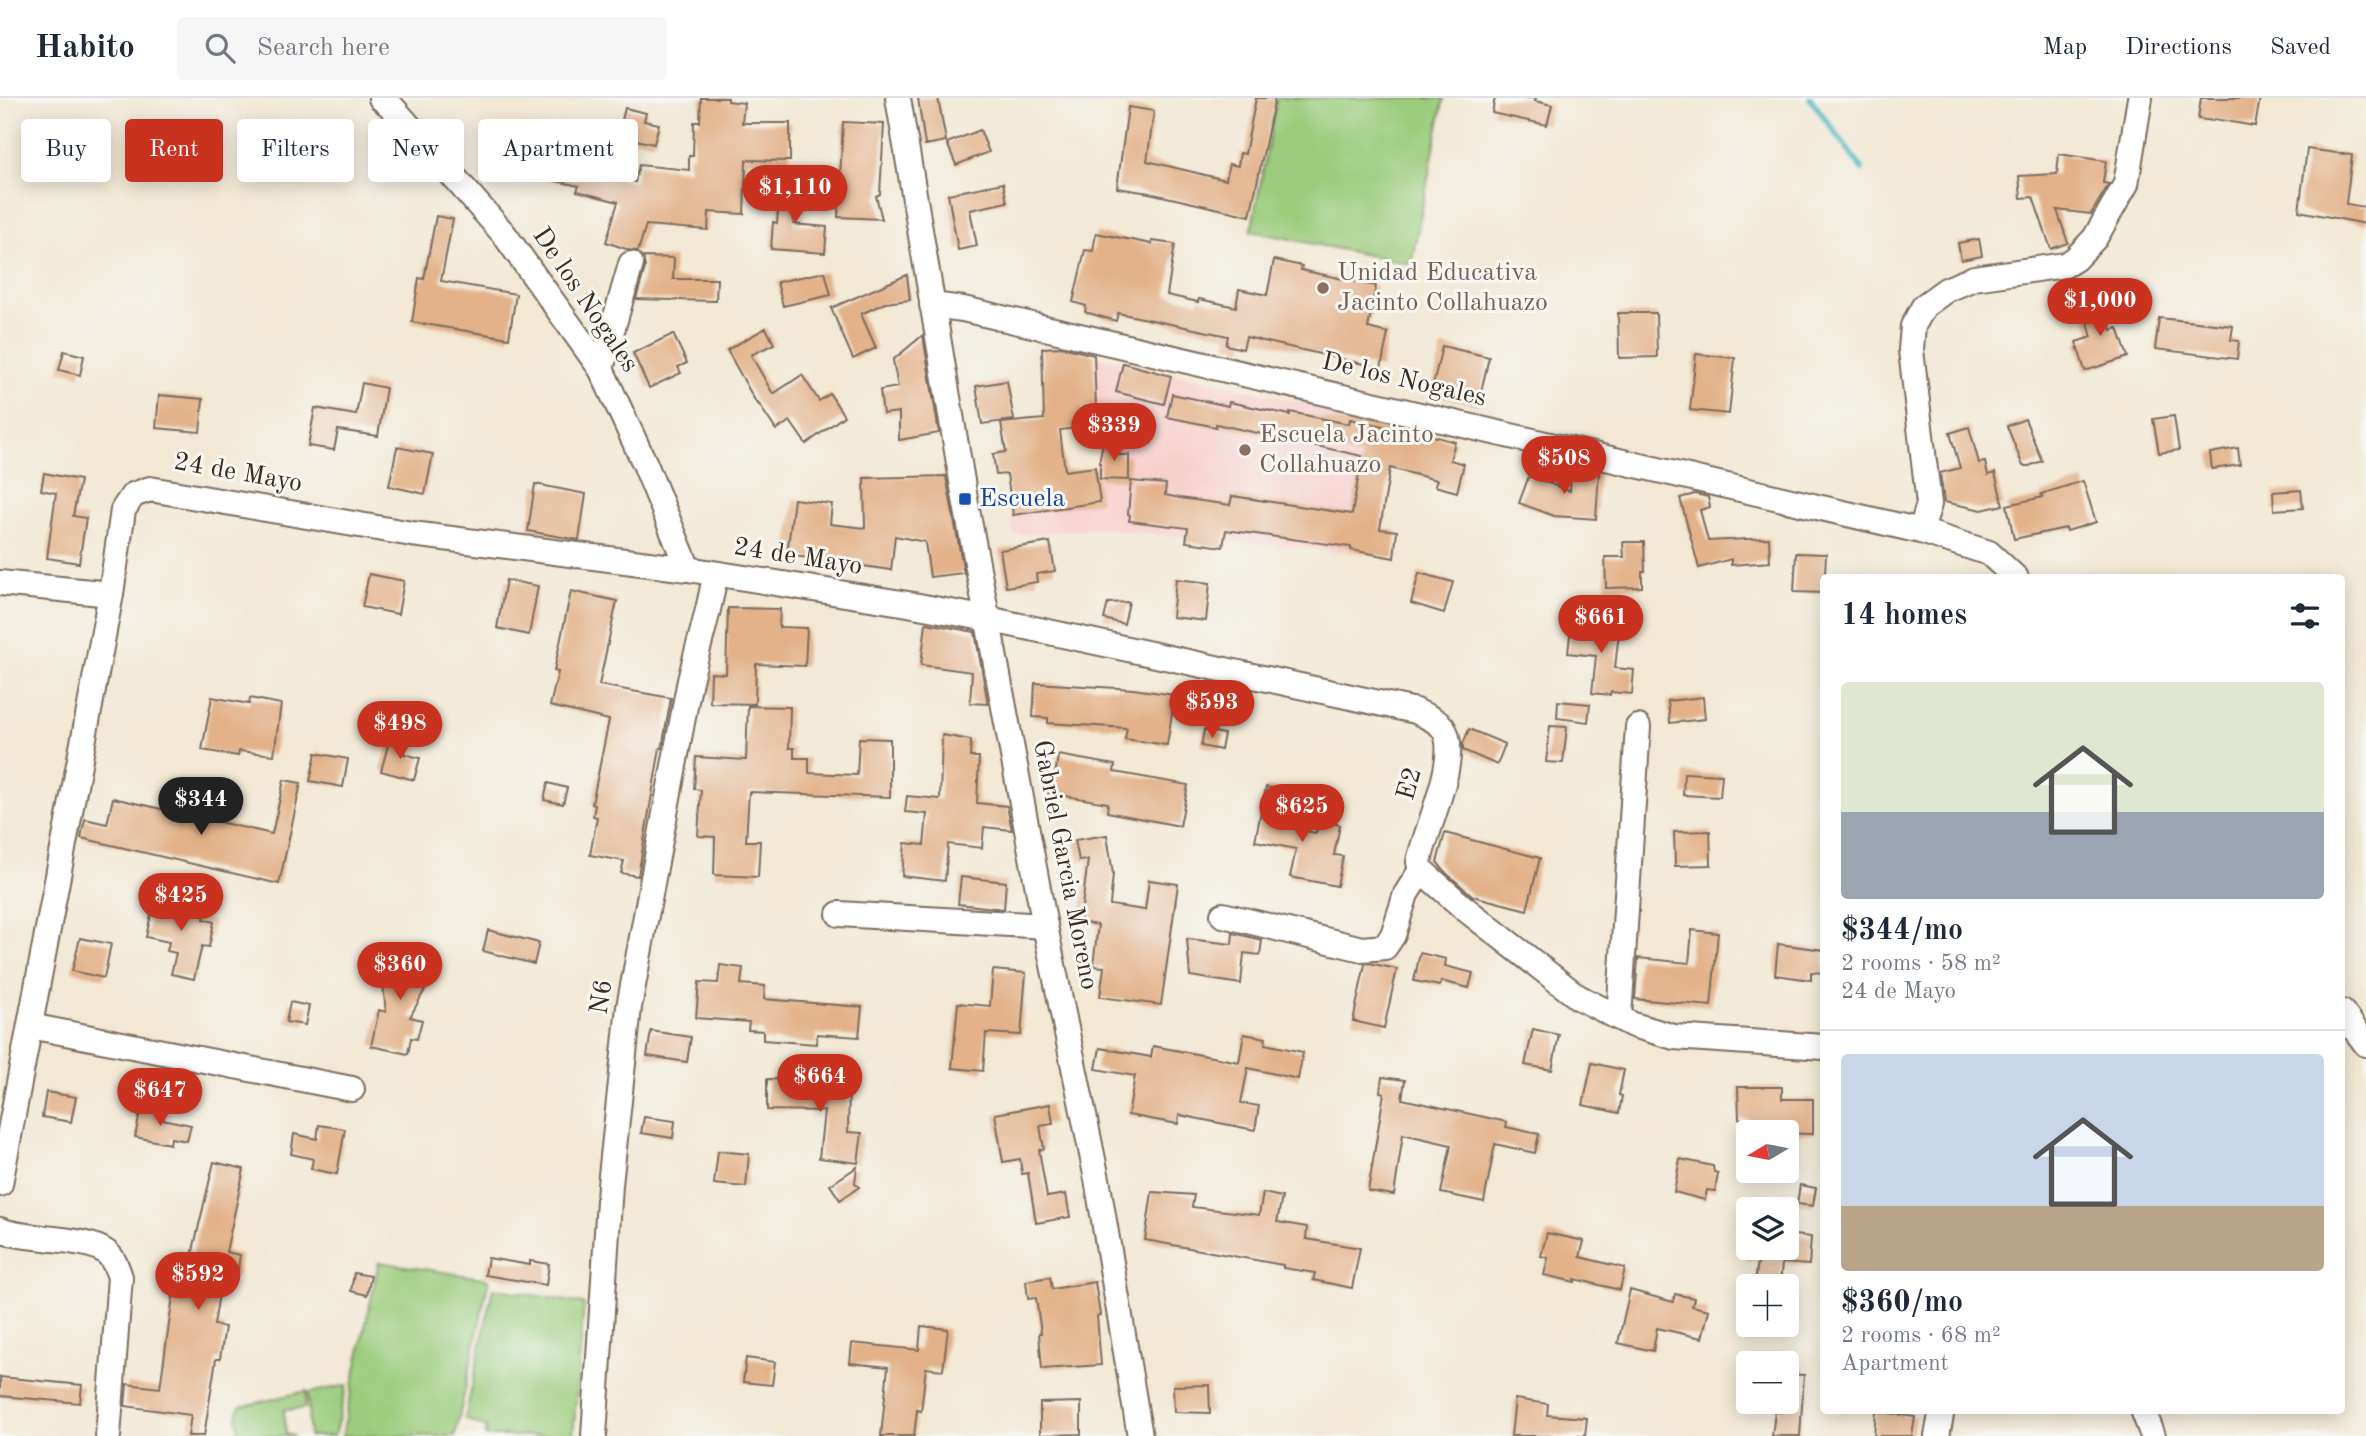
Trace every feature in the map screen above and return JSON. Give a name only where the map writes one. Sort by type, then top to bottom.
[{"type":"street","name":"De los Nogales","points":[[381,98],[393,108],[504,234],[601,369],[645,464],[688,569]]},
{"type":"street","name":"Gabriel Garcia Moreno","points":[[898,98],[931,303],[988,619],[1045,926],[1097,1179],[1140,1436]]},
{"type":"street","points":[[1922,531],[1929,504],[1911,350],[1913,326],[1924,306],[1946,289],[1974,278],[2003,272],[2052,268],[2075,259],[2095,237],[2126,184],[2140,98]]},
{"type":"street","points":[[601,369],[631,264]]},
{"type":"street","name":"De los Nogales","points":[[931,303],[1922,531],[1989,553],[2012,574]]},
{"type":"street","name":"24 de Mayo","points":[[0,1184],[111,594],[123,510],[133,495],[150,489],[412,534],[688,569],[988,619]]},
{"type":"street","points":[[1985,574],[1989,553]]},
{"type":"street","name":"N6","points":[[594,1436],[610,1185],[629,1007],[689,685],[715,574]]},
{"type":"street","points":[[0,583],[111,594]]},
{"type":"street","name":"E2","points":[[988,619],[1416,711],[1435,720],[1446,732],[1449,753],[1421,854],[1421,870]]},
{"type":"street","points":[[1619,1017],[1638,727]]},
{"type":"street","points":[[1223,915],[1362,949],[1385,947],[1393,935],[1406,894],[1421,870],[1464,908],[1578,997],[1633,1025],[1674,1037],[1820,1047]]},
{"type":"street","points":[[839,914],[1045,926]]},
{"type":"street","points":[[2345,1016],[2366,1044]]},
{"type":"street","points":[[30,1026],[352,1089]]},
{"type":"street","points":[[0,1230],[96,1246],[107,1253],[115,1264],[120,1277],[108,1436]]},
{"type":"street","points":[[1937,1436],[1941,1414]]},
{"type":"street","points":[[2145,1414],[2153,1436]]},
{"type":"shaded area","name":"Escuela Jacinto Collahuazo","points":[[1096,356],[1397,423],[1378,555],[1101,529],[1013,535],[1007,484],[1098,476]]},
{"type":"green space","points":[[1277,98],[1444,98],[1411,264],[1251,231]]},
{"type":"green space","points":[[379,1262],[489,1279],[455,1436],[342,1436]]},
{"type":"green space","points":[[493,1288],[584,1304],[573,1436],[485,1436],[487,1428],[465,1419]]},
{"type":"green space","points":[[347,1385],[334,1436],[309,1436],[308,1393]]},
{"type":"green space","points":[[306,1391],[305,1408],[284,1410],[286,1434],[294,1436],[239,1436],[239,1407]]},
{"type":"building","points":[[701,98],[728,98],[728,101],[744,103],[742,123],[790,123],[790,161],[746,160],[744,214],[709,212],[708,230],[646,225],[638,251],[606,242],[618,202],[577,191],[579,186],[561,182],[638,182],[639,165],[689,170],[689,156],[693,156],[694,122],[700,122]]},
{"type":"building","points":[[918,98],[938,98],[946,141],[925,145]]},
{"type":"building","points":[[1256,98],[1275,98],[1250,216],[1117,188],[1128,107],[1154,111],[1147,161],[1226,180],[1229,164],[1238,166],[1240,153],[1245,154]]},
{"type":"building","points":[[1495,98],[1536,98],[1535,101],[1552,105],[1547,125],[1492,113]]},
{"type":"building","points":[[2201,98],[2260,98],[2255,126],[2198,119]]},
{"type":"building","points":[[625,108],[646,113],[644,121],[659,124],[654,144],[638,140],[638,119],[622,119]]},
{"type":"building","points":[[843,122],[884,124],[880,194],[876,196],[882,219],[838,217]]},
{"type":"building","points":[[980,130],[989,152],[956,165],[947,143]]},
{"type":"building","points":[[2307,149],[2352,155],[2346,204],[2366,207],[2366,224],[2299,211]]},
{"type":"building","points":[[2059,154],[2106,161],[2103,183],[2109,184],[2091,214],[2057,210],[2068,243],[2051,249],[2033,197],[2021,198],[2019,176],[2057,174]]},
{"type":"building","points":[[781,177],[797,178],[793,224],[827,227],[825,253],[771,249],[773,222],[777,223]]},
{"type":"building","points":[[1003,183],[1007,202],[970,210],[977,246],[958,250],[948,194]]},
{"type":"building","points":[[436,216],[453,219],[441,281],[516,294],[509,338],[412,322],[419,278],[424,279]]},
{"type":"building","points":[[1096,233],[1152,244],[1152,241],[1175,244],[1167,295],[1198,302],[1199,299],[1236,307],[1239,289],[1267,295],[1274,260],[1302,266],[1301,270],[1376,286],[1368,328],[1388,333],[1381,368],[1246,337],[1243,349],[1226,345],[1228,336],[1118,313],[1116,321],[1085,312],[1086,306],[1073,302],[1085,250],[1093,251]]},
{"type":"building","points":[[1979,239],[1982,256],[1961,260],[1958,243]]},
{"type":"building","points":[[643,257],[674,258],[673,279],[717,279],[716,301],[636,299],[645,268]]},
{"type":"building","points":[[825,272],[831,295],[783,306],[777,282]]},
{"type":"building","points":[[907,275],[910,300],[885,303],[861,314],[876,348],[853,359],[831,308]]},
{"type":"building","points":[[2100,297],[2112,330],[2118,328],[2128,357],[2085,371],[2076,342],[2092,337],[2082,303]]},
{"type":"building","points":[[1618,313],[1656,313],[1657,357],[1619,358]]},
{"type":"building","points":[[2159,318],[2233,326],[2231,340],[2239,341],[2237,359],[2155,349]]},
{"type":"building","points":[[766,328],[774,344],[751,355],[773,394],[802,375],[819,401],[830,394],[844,416],[806,444],[790,421],[776,430],[757,404],[727,350]]},
{"type":"building","points":[[673,334],[687,363],[678,367],[681,373],[649,388],[633,353]]},
{"type":"building","points":[[923,335],[939,433],[899,440],[899,412],[883,414],[880,390],[898,387],[893,360]]},
{"type":"building","points":[[1442,346],[1489,357],[1478,405],[1431,394]]},
{"type":"building","points":[[1062,347],[1094,355],[1096,407],[1083,407],[1085,427],[1060,430],[1065,471],[1095,467],[1100,502],[1013,515],[1007,474],[996,475],[993,454],[1006,452],[1001,423],[1044,419],[1042,348]]},
{"type":"building","points":[[64,351],[84,356],[80,375],[59,370]]},
{"type":"building","points":[[1696,354],[1735,358],[1729,414],[1690,410]]},
{"type":"building","points":[[1123,363],[1171,376],[1164,404],[1116,392]]},
{"type":"building","points":[[1007,381],[1014,420],[982,424],[976,386]]},
{"type":"building","points":[[362,383],[386,388],[378,436],[338,430],[334,450],[308,446],[315,408],[356,415]]},
{"type":"building","points":[[1172,394],[1228,406],[1229,402],[1349,424],[1350,419],[1401,430],[1401,427],[1455,442],[1450,460],[1464,464],[1457,492],[1435,486],[1437,480],[1390,468],[1380,529],[1397,531],[1394,558],[1351,550],[1351,547],[1226,530],[1223,547],[1186,542],[1188,528],[1129,521],[1131,481],[1166,484],[1165,495],[1180,498],[1230,505],[1232,496],[1352,514],[1362,456],[1216,424],[1216,427],[1167,417]]},
{"type":"building","points":[[159,395],[203,399],[200,432],[156,428]]},
{"type":"building","points":[[2174,416],[2179,450],[2159,453],[2153,419]]},
{"type":"building","points":[[2025,419],[2042,461],[2029,466],[2023,466],[2007,426]]},
{"type":"building","points":[[1969,427],[1979,463],[1985,462],[1988,475],[1995,473],[2003,505],[1982,510],[1944,502],[1940,473],[1960,468],[1950,433]]},
{"type":"building","points":[[1103,443],[1119,443],[1119,455],[1129,455],[1129,480],[1100,479]]},
{"type":"building","points":[[397,447],[433,454],[425,494],[389,486]]},
{"type":"building","points":[[2238,448],[2240,465],[2212,469],[2210,453]]},
{"type":"building","points":[[1571,471],[1599,473],[1596,519],[1554,516],[1519,503],[1529,476],[1570,491]]},
{"type":"building","points":[[44,473],[80,480],[73,516],[86,518],[79,563],[47,558],[56,493],[41,490]]},
{"type":"building","points":[[946,476],[964,573],[930,577],[925,542],[895,536],[891,570],[787,555],[794,499],[832,504],[830,524],[865,528],[864,478]]},
{"type":"building","points":[[2083,481],[2096,522],[2067,531],[2066,528],[2014,539],[2007,505],[2043,497],[2041,494]]},
{"type":"building","points":[[535,484],[586,494],[579,540],[528,531]]},
{"type":"building","points":[[2301,490],[2303,508],[2274,510],[2273,492]]},
{"type":"building","points":[[1695,494],[1708,497],[1710,507],[1700,510],[1708,541],[1769,538],[1770,562],[1731,565],[1731,559],[1699,568],[1680,498]]},
{"type":"building","points":[[1050,542],[1055,571],[1036,574],[1037,582],[1006,587],[1000,550]]},
{"type":"building","points":[[1623,542],[1644,542],[1645,571],[1642,571],[1642,587],[1606,588],[1605,557],[1624,557]]},
{"type":"building","points":[[1796,553],[1826,554],[1825,574],[1820,574],[1820,593],[1794,592]]},
{"type":"building","points":[[1419,573],[1453,582],[1444,613],[1411,603]]},
{"type":"building","points":[[369,574],[404,581],[398,614],[362,607]]},
{"type":"building","points":[[1176,579],[1210,583],[1206,621],[1172,617]]},
{"type":"building","points":[[506,580],[538,586],[529,635],[497,628]]},
{"type":"building","points":[[571,591],[617,601],[599,685],[671,698],[638,876],[621,873],[624,861],[590,855],[597,817],[593,816],[595,805],[592,804],[609,720],[550,706],[558,672],[554,671]]},
{"type":"building","points":[[1129,602],[1124,624],[1104,619],[1108,603]]},
{"type":"building","points":[[728,608],[780,609],[779,627],[807,628],[805,666],[756,664],[755,704],[710,703],[711,673],[726,674]]},
{"type":"building","points":[[1572,618],[1620,623],[1615,668],[1634,670],[1632,694],[1592,693],[1596,656],[1568,653]]},
{"type":"building","points":[[926,623],[975,632],[988,704],[970,703],[972,672],[921,665]]},
{"type":"building","points":[[1035,683],[1133,689],[1175,695],[1167,745],[1125,739],[1127,728],[1048,723],[1048,718],[1033,717]]},
{"type":"building","points":[[212,697],[249,704],[250,698],[281,704],[274,755],[239,751],[238,756],[202,750]]},
{"type":"building","points":[[1703,697],[1705,719],[1670,723],[1668,701]]},
{"type":"building","points":[[1558,701],[1590,704],[1588,722],[1557,718]]},
{"type":"building","points":[[748,706],[790,707],[789,748],[794,748],[794,758],[809,758],[809,773],[857,775],[859,738],[890,739],[890,797],[749,792],[746,841],[760,841],[758,877],[714,875],[715,837],[698,836],[701,790],[694,789],[696,757],[746,760]]},
{"type":"building","points":[[1550,726],[1567,727],[1563,763],[1546,762]]},
{"type":"building","points":[[1469,729],[1505,744],[1497,765],[1463,750]]},
{"type":"building","points":[[1204,730],[1224,734],[1221,750],[1201,746]]},
{"type":"building","points":[[942,735],[971,740],[970,757],[979,757],[977,803],[1007,806],[1012,830],[984,827],[982,848],[948,844],[945,881],[902,876],[905,843],[924,845],[927,814],[905,812],[907,796],[940,799]]},
{"type":"building","points":[[390,738],[407,742],[404,754],[420,758],[414,780],[381,771]]},
{"type":"building","points":[[316,753],[348,759],[343,787],[310,781]]},
{"type":"building","points":[[1058,755],[1115,765],[1114,772],[1188,785],[1180,826],[1107,812],[1108,803],[1047,793],[1050,778],[1055,778]]},
{"type":"building","points":[[1684,773],[1722,775],[1720,797],[1683,795]]},
{"type":"building","points":[[284,780],[301,783],[279,884],[81,838],[85,819],[107,824],[113,798],[272,834]]},
{"type":"building","points":[[548,783],[567,788],[563,804],[544,800]]},
{"type":"building","points":[[1266,787],[1282,790],[1275,825],[1316,833],[1319,820],[1340,825],[1334,855],[1343,856],[1337,886],[1290,877],[1296,849],[1255,841]]},
{"type":"building","points":[[1710,831],[1711,865],[1675,866],[1674,832]]},
{"type":"building","points":[[1445,833],[1540,858],[1527,910],[1473,896],[1446,873],[1437,862]]},
{"type":"building","points":[[1107,835],[1113,874],[1110,905],[1145,910],[1149,880],[1178,884],[1161,1005],[1100,997],[1104,967],[1093,966],[1098,925],[1080,922],[1088,860],[1079,861],[1075,840]]},
{"type":"building","points":[[961,877],[1006,882],[1004,909],[958,904]]},
{"type":"building","points":[[155,896],[195,905],[194,908],[206,910],[204,919],[214,922],[209,947],[202,946],[194,979],[171,974],[176,953],[167,951],[169,942],[146,937]]},
{"type":"building","points":[[488,930],[539,943],[534,964],[483,951]]},
{"type":"building","points":[[1692,930],[1718,933],[1711,1006],[1635,999],[1638,958],[1689,963]]},
{"type":"building","points":[[1233,933],[1262,940],[1260,955],[1244,953],[1241,984],[1190,976],[1187,939],[1232,944]]},
{"type":"building","points":[[80,938],[111,944],[104,978],[72,971]]},
{"type":"building","points":[[1778,944],[1820,949],[1820,973],[1811,972],[1811,980],[1775,975]]},
{"type":"building","points":[[1420,953],[1446,959],[1445,966],[1473,973],[1469,988],[1441,981],[1440,986],[1414,981]]},
{"type":"building","points":[[399,955],[416,960],[435,971],[410,1017],[422,1020],[417,1039],[411,1038],[408,1054],[371,1046],[379,1010],[386,1012],[380,957]]},
{"type":"building","points":[[1365,964],[1397,969],[1384,1028],[1353,1021]]},
{"type":"building","points":[[720,965],[743,968],[741,984],[765,986],[764,999],[862,1007],[859,1037],[817,1034],[816,1044],[763,1040],[763,1031],[748,1030],[749,1022],[696,1018],[699,982],[718,983]]},
{"type":"building","points":[[993,970],[1026,973],[1021,1035],[986,1033],[983,1071],[952,1068],[958,1003],[990,1006]]},
{"type":"building","points":[[290,1002],[309,1006],[305,1025],[286,1022]]},
{"type":"building","points":[[1533,1029],[1559,1035],[1552,1070],[1525,1065]]},
{"type":"building","points":[[651,1031],[691,1037],[687,1062],[647,1056]]},
{"type":"building","points":[[1244,1034],[1266,1038],[1265,1044],[1303,1052],[1298,1079],[1248,1068],[1241,1103],[1259,1106],[1255,1130],[1179,1115],[1178,1124],[1128,1115],[1135,1076],[1096,1069],[1100,1048],[1151,1057],[1153,1046],[1239,1062]]},
{"type":"building","points":[[1592,1063],[1624,1070],[1619,1113],[1583,1105]]},
{"type":"building","points":[[1382,1077],[1405,1080],[1402,1099],[1507,1122],[1506,1127],[1539,1134],[1535,1153],[1495,1144],[1484,1202],[1441,1193],[1451,1145],[1403,1134],[1394,1195],[1368,1191],[1384,1093],[1380,1092]]},
{"type":"building","points":[[767,1079],[811,1080],[811,1085],[849,1086],[848,1132],[862,1133],[858,1163],[819,1158],[824,1111],[767,1110]]},
{"type":"building","points":[[1738,1087],[1782,1087],[1782,1099],[1813,1099],[1813,1134],[1799,1134],[1799,1120],[1739,1119]]},
{"type":"building","points":[[46,1092],[76,1097],[71,1122],[42,1117]]},
{"type":"building","points":[[1050,1104],[1053,1124],[1040,1126],[1044,1149],[1039,1150],[1047,1197],[1066,1194],[1070,1217],[1036,1223],[1028,1173],[1022,1174],[1020,1159],[1003,1162],[995,1114]]},
{"type":"building","points":[[141,1108],[163,1113],[162,1119],[191,1125],[187,1141],[171,1138],[170,1144],[135,1137]]},
{"type":"building","points":[[644,1117],[675,1121],[673,1138],[641,1133]]},
{"type":"building","points":[[319,1125],[345,1129],[337,1174],[311,1169],[313,1159],[291,1154],[294,1134],[317,1139]]},
{"type":"building","points":[[718,1151],[749,1154],[746,1187],[714,1184]]},
{"type":"building","points":[[1680,1159],[1713,1166],[1714,1172],[1718,1173],[1715,1191],[1707,1190],[1705,1200],[1674,1192]]},
{"type":"building","points":[[214,1162],[244,1169],[226,1252],[240,1255],[237,1276],[222,1274],[214,1325],[225,1327],[220,1359],[216,1359],[204,1436],[188,1436],[191,1415],[125,1406],[127,1384],[160,1388],[173,1296],[186,1298],[194,1246]]},
{"type":"building","points":[[857,1167],[855,1183],[859,1187],[840,1200],[830,1185]]},
{"type":"building","points":[[1800,1185],[1816,1188],[1813,1206],[1799,1204]]},
{"type":"building","points":[[1152,1192],[1194,1195],[1192,1207],[1259,1215],[1263,1193],[1282,1197],[1277,1222],[1307,1227],[1306,1239],[1360,1248],[1352,1288],[1313,1280],[1315,1273],[1283,1268],[1283,1265],[1145,1240]]},
{"type":"building","points":[[1547,1233],[1584,1241],[1580,1257],[1625,1268],[1620,1290],[1544,1275],[1548,1258],[1541,1256]]},
{"type":"building","points":[[1799,1236],[1811,1237],[1809,1265],[1782,1263],[1781,1274],[1756,1274],[1758,1261],[1746,1260],[1799,1260]]},
{"type":"building","points":[[488,1258],[530,1265],[530,1261],[549,1264],[546,1285],[485,1275]]},
{"type":"building","points":[[354,1273],[371,1276],[367,1295],[351,1291]]},
{"type":"building","points":[[1050,1277],[1052,1289],[1095,1282],[1100,1315],[1097,1316],[1101,1365],[1042,1369],[1036,1298],[1028,1299],[1026,1281]]},
{"type":"building","points":[[1630,1290],[1673,1302],[1675,1294],[1694,1298],[1692,1306],[1709,1310],[1702,1338],[1657,1328],[1653,1351],[1618,1343]]},
{"type":"building","points":[[921,1326],[948,1329],[943,1370],[926,1368],[921,1411],[917,1410],[914,1436],[881,1436],[888,1367],[850,1363],[852,1343],[919,1350]]},
{"type":"building","points":[[746,1358],[775,1362],[772,1385],[743,1382]]},
{"type":"building","points":[[1799,1375],[1804,1375],[1800,1436],[1772,1436],[1775,1414],[1799,1414]]},
{"type":"building","points":[[0,1377],[82,1385],[80,1403],[0,1396]]},
{"type":"building","points":[[1209,1385],[1210,1413],[1174,1412],[1173,1386]]},
{"type":"building","points":[[1515,1399],[1548,1404],[1547,1415],[1587,1418],[1585,1436],[1511,1436]]},
{"type":"building","points":[[1081,1402],[1081,1434],[1040,1435],[1040,1403]]},
{"type":"building","points":[[1876,1414],[1915,1417],[1912,1436],[1874,1436]]},
{"type":"waterway","points":[[1810,98],[1862,169]]},
{"type":"place","name":"Unidad Educativa Jacinto Collahuazo","points":[[1323,288]]},
{"type":"place","name":"Escuela Jacinto Collahuazo","points":[[1245,450]]},
{"type":"place","name":"Escuela","points":[[965,499]]}]
